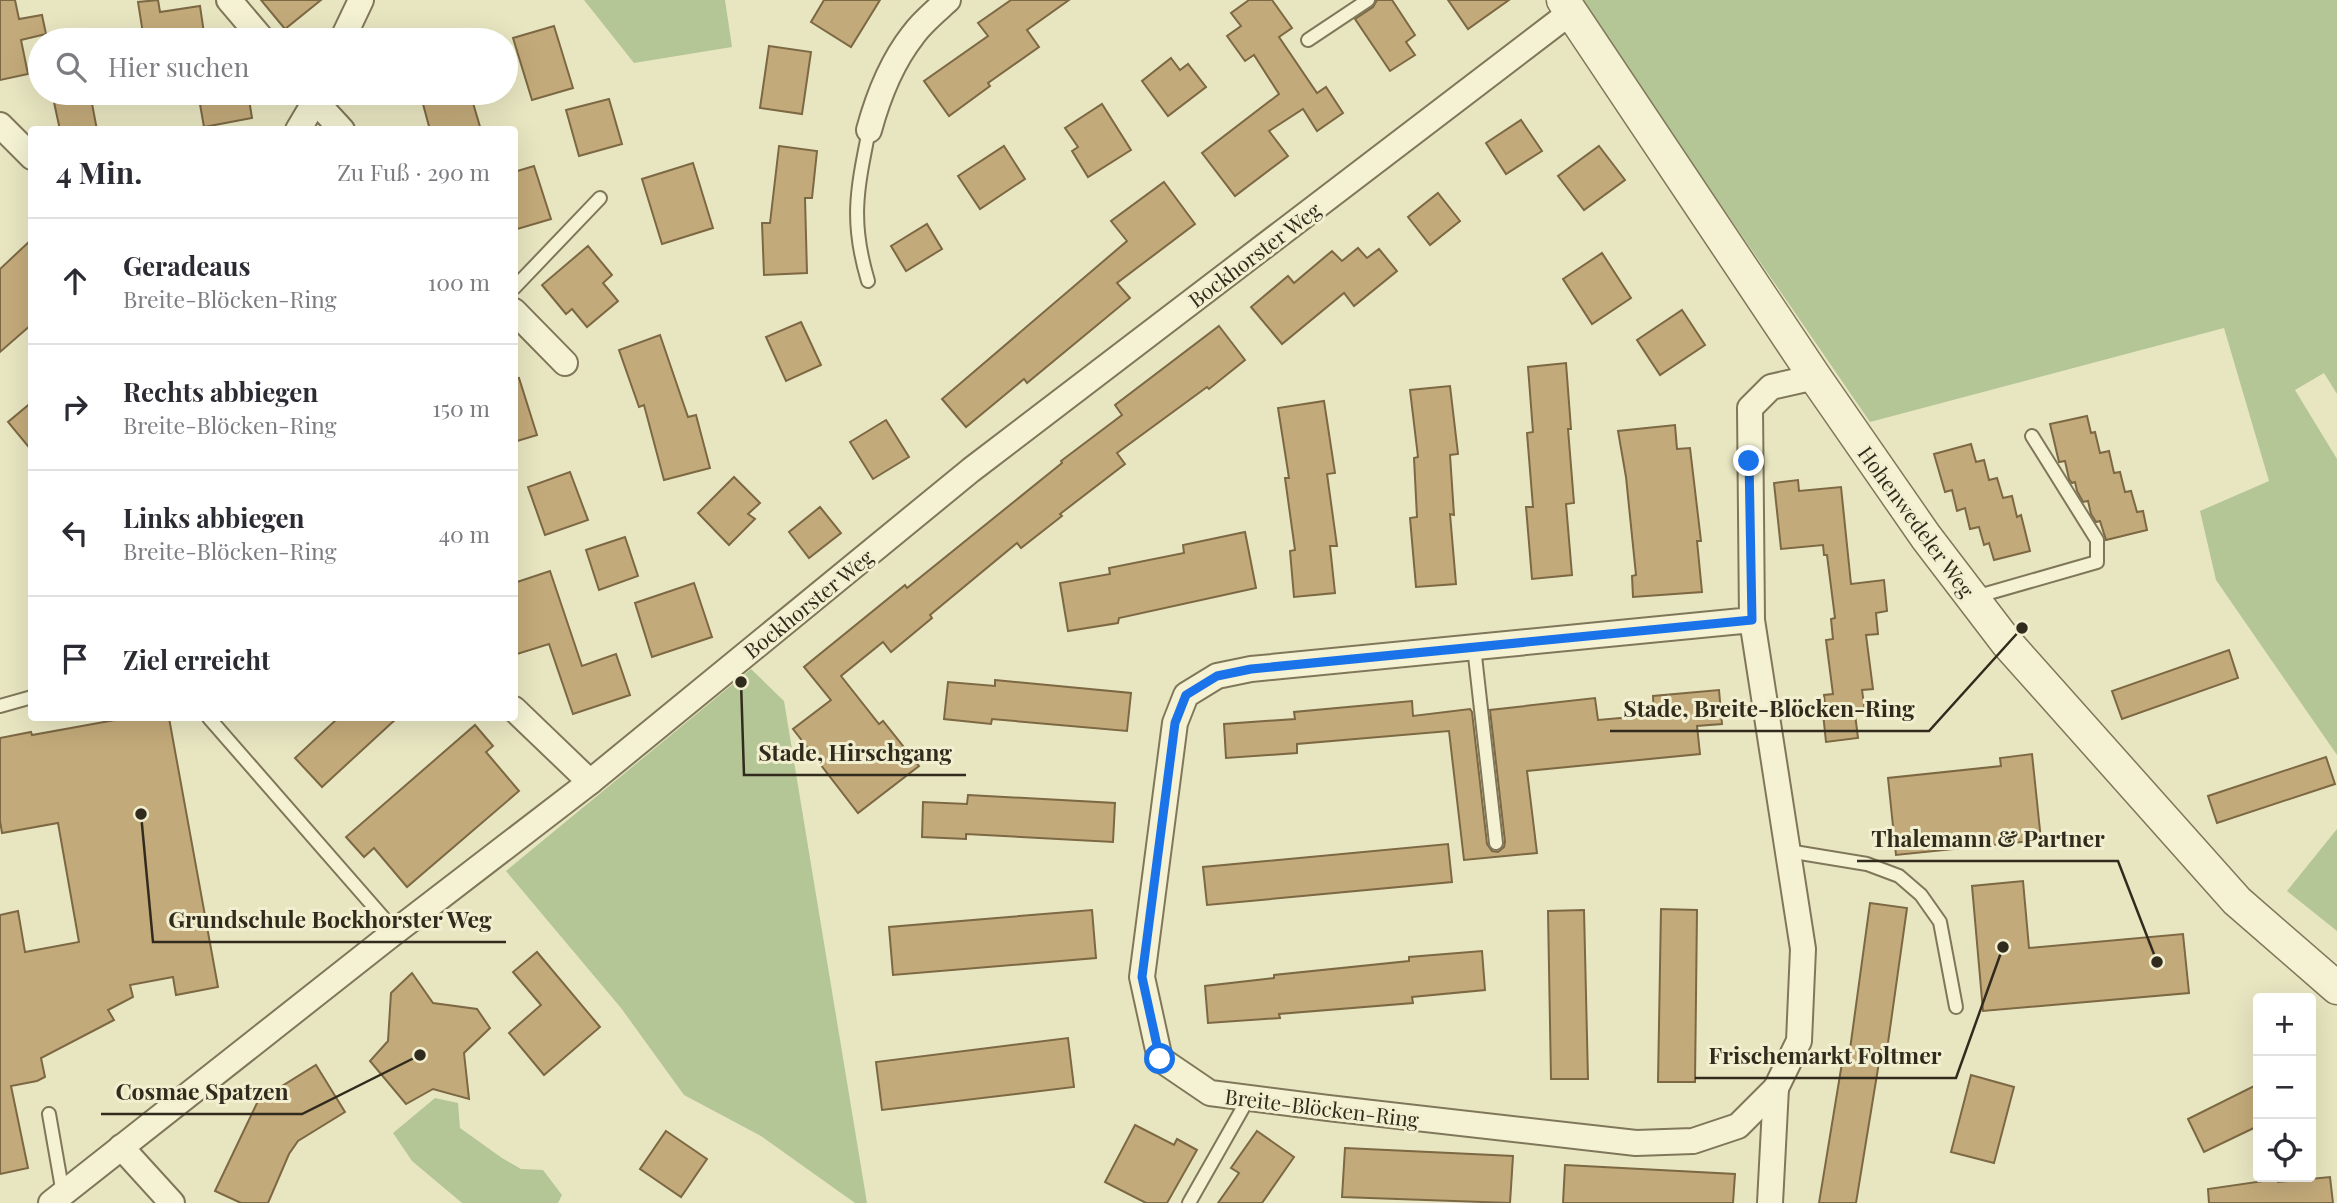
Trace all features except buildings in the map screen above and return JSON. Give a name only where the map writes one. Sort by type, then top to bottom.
[{"type":"street","points":[[229,0],[253,28]]},
{"type":"street","points":[[348,28],[361,0]]},
{"type":"street","points":[[869,130],[878,98],[913,35],[948,0]]},
{"type":"street","name":"Hohenwedeler Weg","points":[[1567,6],[1815,377],[1971,598],[2007,643],[2237,901],[2337,988]]},
{"type":"street","name":"Bockhorster Weg","points":[[57,1198],[395,931],[590,782],[971,470],[1567,6]]},
{"type":"street","points":[[300,126],[310,105]]},
{"type":"street","points":[[322,105],[339,126]]},
{"type":"street","points":[[0,125],[28,154]]},
{"type":"street","points":[[518,314],[565,363]]},
{"type":"street","name":"Breite-Blöcken-Ring","points":[[1752,620],[1251,669],[1217,676],[1186,695],[1175,723],[1142,977],[1160,1059],[1210,1093],[1636,1143],[1693,1141],[1738,1126],[1776,1088],[1799,1041],[1803,949],[1752,620],[1750,408],[1772,387],[1815,377]]},
{"type":"street","points":[[518,713],[590,782]]},
{"type":"street","points":[[1770,1203],[1776,1088]]},
{"type":"street","points":[[121,1147],[172,1203]]},
{"type":"lane","points":[[1308,40],[1368,0]]},
{"type":"lane","points":[[868,281],[859,252],[856,221],[860,174],[869,130]]},
{"type":"lane","points":[[518,284],[600,198]]},
{"type":"lane","points":[[1971,598],[2097,562],[2097,540],[2032,436]]},
{"type":"lane","points":[[1474,648],[1496,843]]},
{"type":"lane","points":[[0,706],[28,697]]},
{"type":"lane","points":[[212,721],[395,931]]},
{"type":"lane","points":[[1788,851],[1867,864],[1899,876],[1921,895],[1940,922],[1956,1007]]},
{"type":"lane","points":[[1189,1203],[1248,1099]]},
{"type":"lane","points":[[49,1114],[57,1198]]},
{"type":"green space","points":[[584,0],[725,0],[732,47],[634,63]]},
{"type":"green space","points":[[1580,0],[2337,0],[2337,394],[2324,373],[2295,390],[2337,459],[2337,755],[2216,580],[2200,511],[2269,481],[2224,328],[1870,422]]},
{"type":"green space","points":[[751,669],[784,701],[867,1203],[855,1203],[761,1136],[684,1095],[621,1008],[506,871]]},
{"type":"green space","points":[[2337,829],[2337,931],[2287,891]]},
{"type":"green space","points":[[435,1098],[458,1103],[460,1128],[502,1158],[521,1169],[543,1170],[562,1195],[558,1203],[462,1203],[412,1161],[393,1133]]},
{"type":"place","name":"Stade, Breite-Blöcken-Ring","points":[[2022,628]]},
{"type":"place","name":"Stade, Hirschgang","points":[[741,682]]},
{"type":"place","name":"Grundschule Bockhorster Weg","points":[[141,814]]},
{"type":"place","name":"Frischemarkt Foltmer","points":[[2003,947]]},
{"type":"place","name":"Thalemann & Partner","points":[[2157,962]]},
{"type":"place","name":"Cosmae Spatzen","points":[[420,1055]]},
{"type":"route","points":[[1160,1059],[1142,977],[1175,723],[1186,695],[1217,676],[1251,669],[1752,620],[1749,461]]}]
